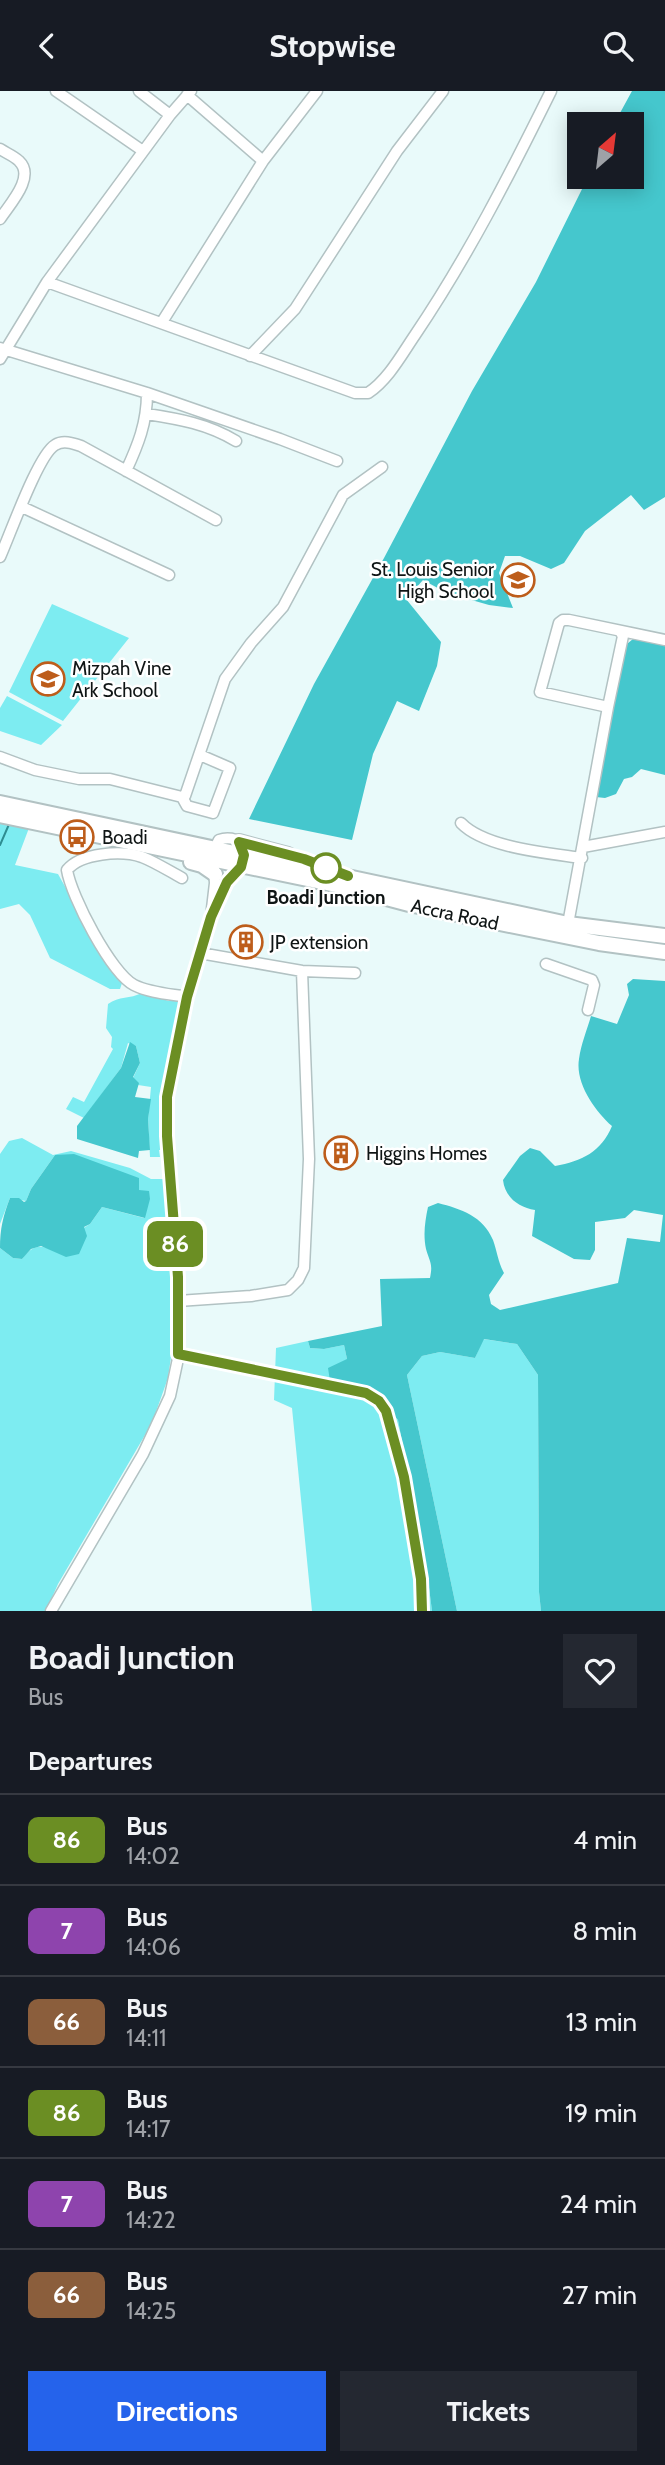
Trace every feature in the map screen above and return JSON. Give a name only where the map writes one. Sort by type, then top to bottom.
[{"type":"highway","name":"Accra Road","points":[[0,803],[214,861]]},
{"type":"highway","name":"Accra Road","points":[[0,815],[214,861],[242,855],[568,924],[665,936]]},
{"type":"highway","name":"Accra Road","points":[[242,855],[409,904],[599,943],[665,952]]},
{"type":"street","points":[[56,91],[143,151]]},
{"type":"street","points":[[139,91],[170,114]]},
{"type":"street","points":[[162,322],[264,161],[317,91]]},
{"type":"street","points":[[250,356],[295,309],[397,151],[443,91]]},
{"type":"street","points":[[47,282],[355,393],[372,391],[401,356],[444,289],[551,91]]},
{"type":"street","points":[[264,161],[189,93],[170,114],[47,282],[2,352],[147,393],[337,461]]},
{"type":"street","points":[[0,149],[20,161],[25,171],[23,183],[0,219]]},
{"type":"street","points":[[126,471],[140,442],[147,414],[147,393]]},
{"type":"street","points":[[147,414],[195,423],[236,441]]},
{"type":"street","points":[[0,557],[36,470],[47,451],[56,444],[68,442],[80,446],[216,520]]},
{"type":"street","points":[[182,797],[185,796],[200,755],[216,700],[234,664],[283,607],[343,495],[382,467]]},
{"type":"street","points":[[22,507],[169,575]]},
{"type":"street","points":[[608,707],[542,694],[540,689],[559,624],[563,620],[665,640]]},
{"type":"street","points":[[568,924],[623,636],[621,633]]},
{"type":"street","points":[[0,757],[35,770],[79,779],[110,779],[182,797],[187,806],[215,812],[230,768],[200,755]]},
{"type":"street","points":[[461,823],[467,830],[504,844],[582,853],[665,832]]},
{"type":"street","points":[[182,878],[140,856],[124,854],[88,858],[66,870],[73,891],[98,940],[125,979],[150,991],[187,997]]},
{"type":"street","points":[[51,1611],[154,1434],[170,1396],[178,1354],[178,1301],[166,1118],[169,1083],[187,997],[211,917],[242,855]]},
{"type":"street","points":[[211,917],[214,861]]},
{"type":"street","points":[[200,953],[302,971],[355,973]]},
{"type":"street","points":[[546,964],[592,980],[594,985],[588,1010]]},
{"type":"street","points":[[178,1301],[251,1296],[288,1290],[298,1280],[304,1268],[309,1159],[302,971]]},
{"type":"street","points":[[178,1354],[366,1393],[379,1401],[386,1411],[404,1477],[421,1579],[422,1611]]},
{"type":"shaded area","points":[[632,91],[665,91],[665,497],[644,510],[631,495],[585,531],[564,563],[551,569],[520,556],[505,556],[499,573],[513,608],[489,605],[447,593],[423,580],[406,599],[441,642],[437,666],[419,711],[397,701],[373,754],[352,840],[249,819],[314,684],[472,391],[536,282],[582,189],[644,189],[644,112],[621,112]]},
{"type":"shaded area","points":[[52,604],[129,638],[63,721],[9,692]]},
{"type":"shaded area","points":[[633,639],[665,642],[665,775],[641,769],[632,777],[624,779],[616,794],[605,798],[596,797],[622,648]]},
{"type":"shaded area","points":[[7,696],[62,725],[41,745],[0,731],[0,708]]},
{"type":"shaded area","points":[[0,820],[29,828],[15,865],[58,874],[114,974],[122,983],[120,989],[110,989],[50,958],[30,915],[19,904],[0,909]]},
{"type":"shaded area","points":[[633,979],[665,981],[665,1611],[541,1611],[538,1375],[517,1344],[484,1339],[475,1358],[440,1352],[422,1356],[407,1375],[457,1611],[432,1611],[398,1420],[367,1389],[330,1381],[328,1368],[347,1359],[344,1345],[324,1349],[310,1348],[308,1341],[382,1326],[380,1279],[430,1278],[425,1223],[428,1207],[438,1203],[470,1215],[489,1232],[504,1273],[489,1295],[491,1304],[500,1310],[618,1283],[627,1238],[660,1242],[663,1215],[634,1210],[625,1218],[595,1222],[595,1250],[590,1260],[574,1259],[532,1236],[535,1210],[514,1201],[503,1180],[520,1156],[530,1148],[540,1151],[555,1166],[590,1154],[608,1135],[612,1126],[599,1113],[583,1087],[579,1059],[591,1016],[617,1024],[629,995],[627,984]]},
{"type":"shaded area","points":[[142,993],[169,1001],[176,997],[183,1000],[169,1056],[164,1110],[165,1150],[159,1150],[160,1157],[150,1157],[148,1119],[151,1087],[138,1085],[133,1078],[140,1063],[136,1046],[128,1043],[121,1068],[84,1118],[66,1109],[73,1097],[84,1102],[113,1049],[112,1037],[106,1028],[108,1004]]},
{"type":"shaded area","points":[[130,1042],[136,1046],[140,1063],[133,1077],[139,1083],[135,1097],[151,1099],[148,1119],[150,1150],[139,1151],[138,1158],[77,1139],[77,1126],[121,1068]]},
{"type":"shaded area","points":[[22,1138],[53,1155],[71,1151],[130,1168],[151,1179],[167,1179],[173,1343],[168,1378],[152,1423],[58,1584],[46,1611],[0,1611],[0,1248],[13,1258],[22,1259],[35,1248],[50,1249],[90,1224],[102,1207],[144,1218],[139,1190],[55,1155],[31,1189],[26,1201],[10,1198],[0,1224],[0,1154],[9,1141]]},
{"type":"shaded area","points":[[74,1154],[139,1178],[139,1190],[149,1191],[150,1199],[145,1218],[102,1207],[90,1224],[84,1227],[87,1236],[79,1254],[66,1257],[41,1246],[31,1249],[22,1259],[13,1258],[0,1248],[2,1223],[10,1198],[26,1201],[31,1189],[55,1155]]},
{"type":"shaded area","points":[[483,1339],[517,1344],[538,1375],[541,1611],[457,1611],[407,1375],[422,1356],[440,1352],[475,1358]]},
{"type":"shaded area","points":[[308,1341],[310,1348],[324,1349],[344,1345],[347,1359],[367,1389],[398,1420],[432,1611],[312,1611],[292,1408],[274,1400],[276,1348]]},
{"type":"waterway","points":[[0,845],[10,822]]},
{"type":"bus line","name":"86","points":[[348,876],[304,859],[239,842],[244,855],[241,867],[227,882],[211,917],[187,997],[167,1097],[167,1136],[178,1277],[178,1354],[366,1393],[379,1401],[386,1411],[404,1477],[421,1579],[422,1611]]},
{"type":"place","name":"St. Louis Senior High School","points":[[518,580]]},
{"type":"place","name":"Mizpah Vine Ark School","points":[[48,679]]},
{"type":"place","name":"Boadi","points":[[77,837]]},
{"type":"place","name":"Boadi Junction","points":[[326,868]]},
{"type":"place","name":"JP extension","points":[[246,942]]},
{"type":"place","name":"Higgins Homes","points":[[341,1153]]}]
